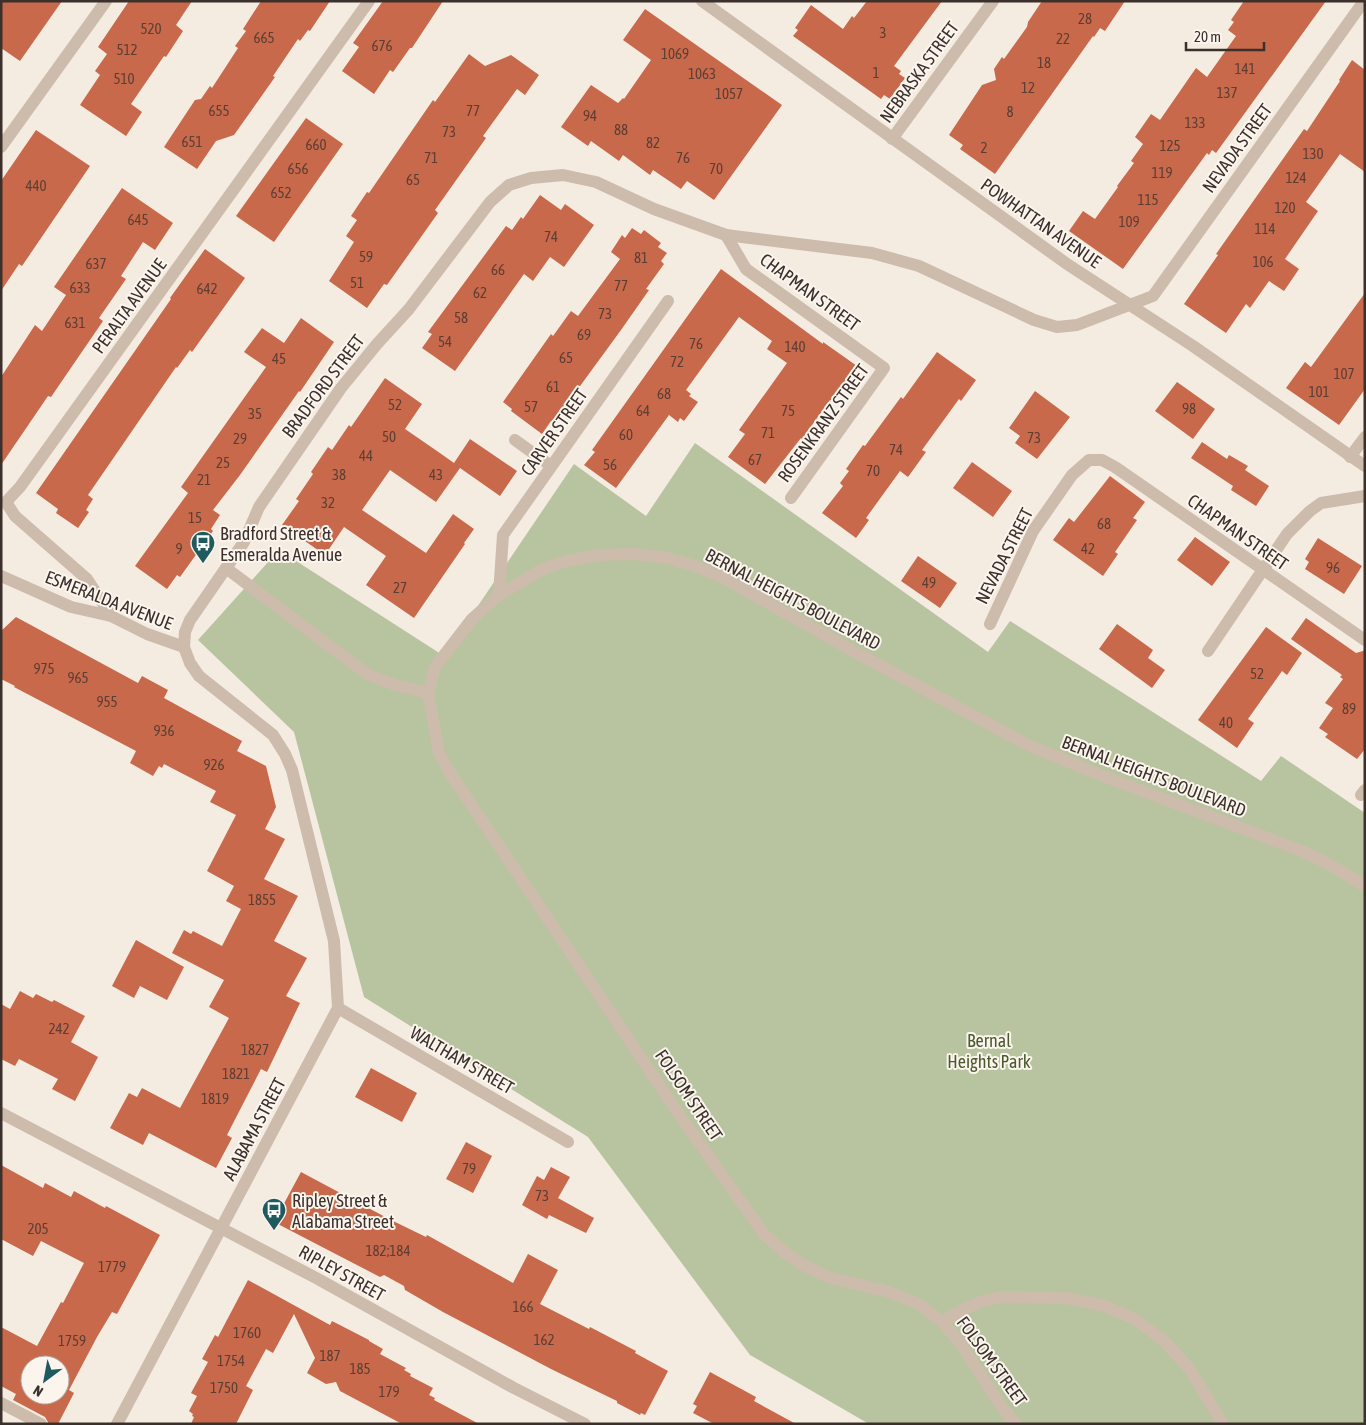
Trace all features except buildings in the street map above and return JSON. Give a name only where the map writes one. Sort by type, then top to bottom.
[{"type":"street","points":[[1,147],[106,1]]},
{"type":"street","name":"PERALTA AVENUE","points":[[111,616],[87,579],[15,516],[6,502],[20,488],[369,1]]},
{"type":"street","name":"POWHATTAN AVENUE","points":[[702,1],[1067,264],[1193,346],[1365,466]]},
{"type":"street","name":"NEBRASKA STREET","points":[[892,139],[992,1]]},
{"type":"street","name":"NEVADA STREET","points":[[1132,305],[1153,296],[1364,1]]},
{"type":"street","name":"BRADFORD STREET","points":[[184,647],[185,632],[190,620],[244,542],[259,507],[341,388],[377,344],[409,310],[490,202],[509,185],[531,178],[563,175],[596,182],[654,209],[726,235]]},
{"type":"street","points":[[726,235],[872,253],[919,266],[1034,320],[1057,327],[1077,326],[1132,305]]},
{"type":"street","name":"CHAPMAN STREET","points":[[726,235],[746,269],[884,368]]},
{"type":"street","name":"CARVER STREET","points":[[499,594],[503,535],[668,301]]},
{"type":"street","name":"ROSENKRANZ STREET","points":[[791,498],[884,368]]},
{"type":"street","points":[[1350,457],[1365,437]]},
{"type":"street","points":[[515,440],[551,466]]},
{"type":"street","name":"NEVADA STREET","points":[[990,624],[1033,531],[1072,474],[1089,460]]},
{"type":"street","name":"CHAPMAN STREET","points":[[1089,460],[1102,460],[1115,467],[1365,640]]},
{"type":"street","points":[[1208,652],[1288,534],[1310,511],[1321,504],[1365,496]]},
{"type":"street","name":"BERNAL HEIGHTS BOULEVARD","points":[[428,693],[435,667],[472,618],[499,594],[541,570],[566,561],[600,555],[635,554],[667,558],[695,566],[722,577],[863,657],[1028,745],[1108,778],[1302,851],[1327,863],[1365,886]]},
{"type":"street","points":[[226,568],[369,675],[395,685],[428,693]]},
{"type":"street","name":"ESMERALDA AVENUE","points":[[1,576],[71,607],[111,616],[147,634],[184,647],[190,663],[200,676],[273,735],[292,770],[334,940],[338,1008]]},
{"type":"street","name":"FOLSOM STREET","points":[[428,693],[439,753],[450,773],[678,1112],[764,1234],[784,1252],[805,1266],[828,1277],[889,1292],[919,1304],[942,1322],[961,1344],[1001,1406],[1016,1424]]},
{"type":"street","name":"WALTHAM STREET","points":[[338,1008],[568,1142]]},
{"type":"street","name":"ALABAMA STREET","points":[[117,1424],[338,1008]]},
{"type":"street","name":"RIPLEY STREET","points":[[1,1113],[318,1279],[514,1388],[585,1424]]},
{"type":"street","points":[[942,1322],[980,1302],[1000,1297],[1066,1298],[1102,1305],[1133,1318],[1163,1340],[1188,1368],[1223,1424]]},
{"type":"street","points":[[1,1403],[41,1424]]},
{"type":"green space","name":"Bernal Heights Park","points":[[695,443],[988,652],[1010,621],[1261,781],[1281,756],[1365,813],[1365,1424],[869,1424],[750,1355],[588,1137],[364,997],[294,732],[198,640],[279,550],[444,656],[574,464],[646,516]]},
{"type":"place","name":"Bradford Street & Esmeralda Avenue","points":[[203,564]]},
{"type":"place","name":"Ripley Street & Alabama Street","points":[[274,1231]]}]
